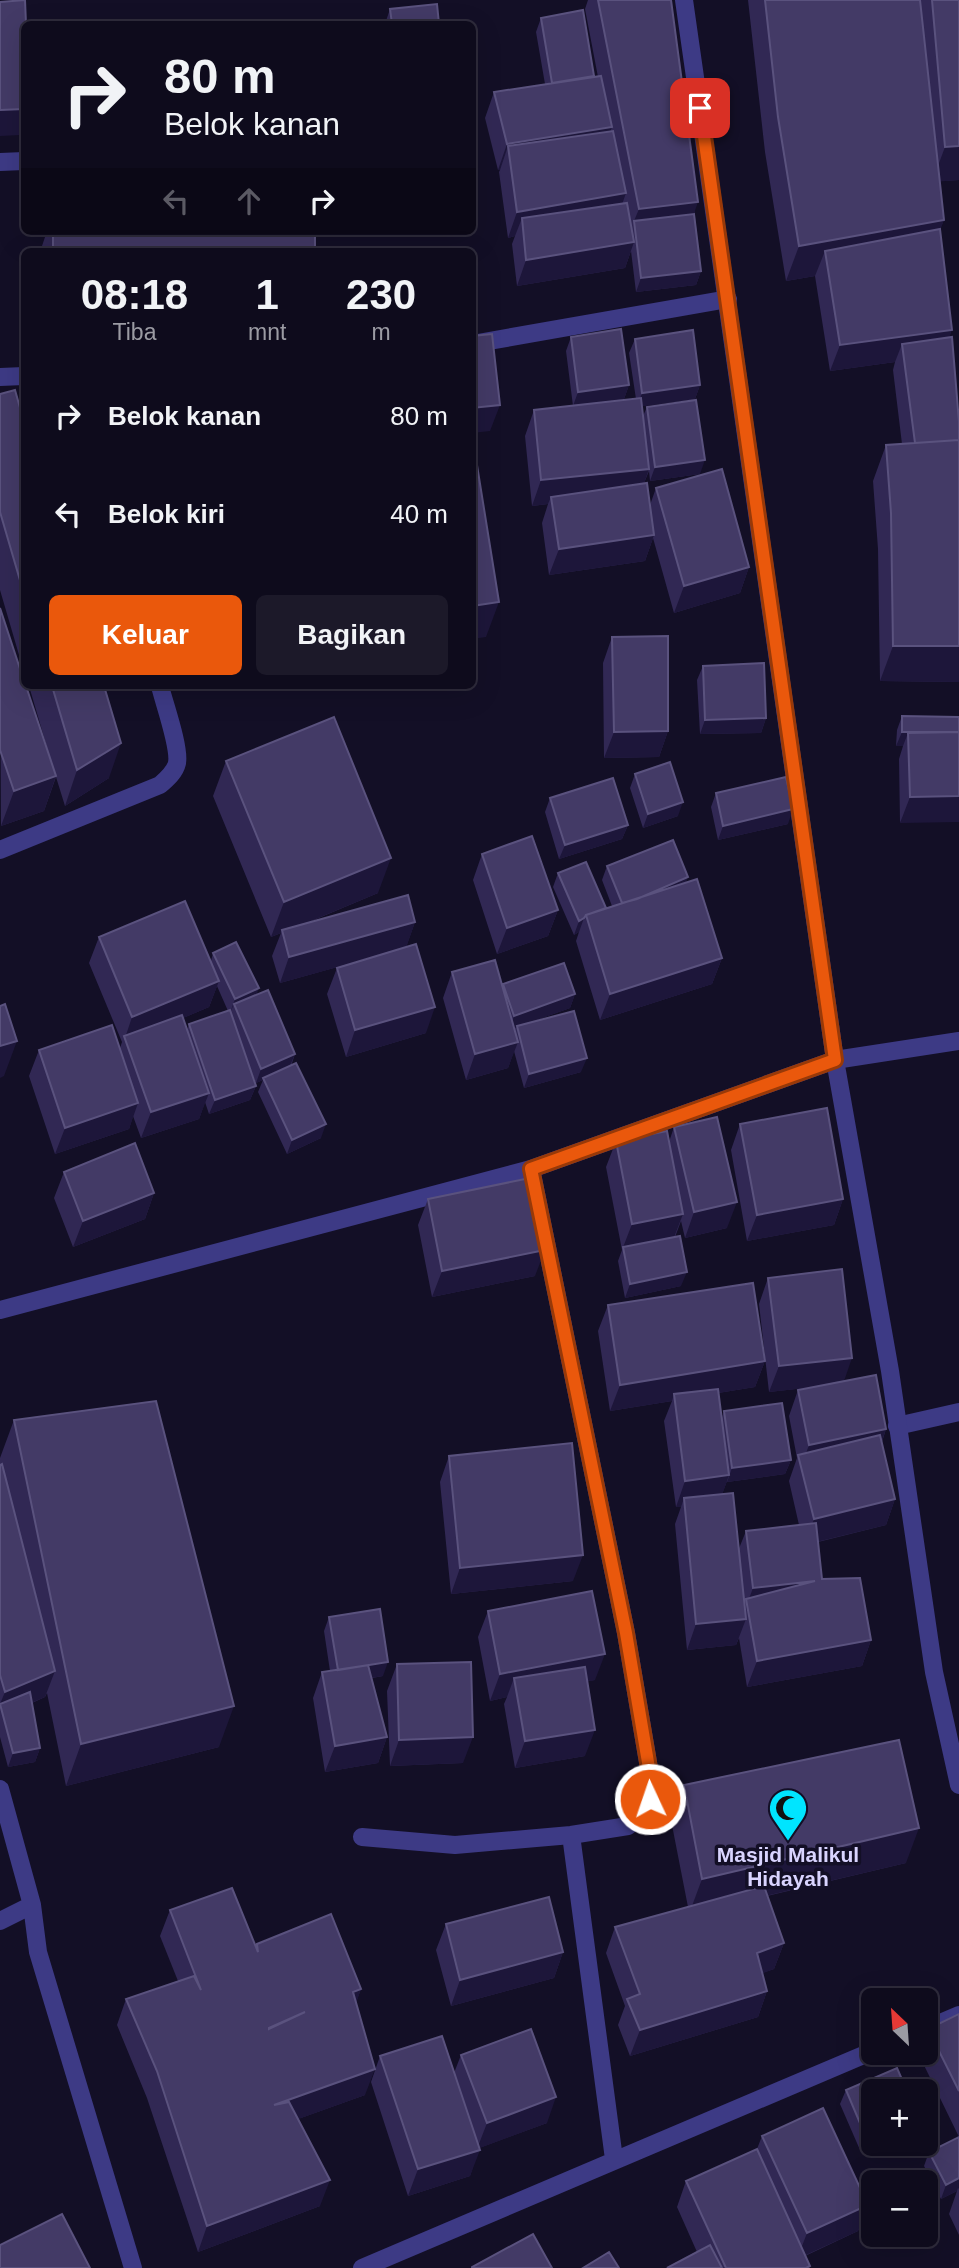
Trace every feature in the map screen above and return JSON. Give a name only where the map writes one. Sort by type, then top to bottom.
[{"type":"street","points":[[684,0],[835,1060],[897,1426],[934,1672],[959,1784]]},
{"type":"street","points":[[0,162],[21,161]]},
{"type":"street","points":[[476,343],[728,299]]},
{"type":"street","points":[[0,377],[21,376]]},
{"type":"street","points":[[0,850],[160,785],[171,775],[177,763],[176,746],[161,689]]},
{"type":"street","points":[[0,1310],[531,1169],[835,1060],[959,1041]]},
{"type":"street","points":[[362,1837],[455,1845],[571,1835],[628,1826],[643,1814],[650,1799],[650,1774],[626,1633],[531,1169]]},
{"type":"street","points":[[897,1426],[959,1412]]},
{"type":"street","points":[[0,1789],[32,1905],[38,1952],[133,2268]]},
{"type":"street","points":[[571,1835],[614,2159]]},
{"type":"street","points":[[0,1922],[32,1905]]},
{"type":"street","points":[[938,2024],[959,2015]]},
{"type":"street","points":[[362,2268],[861,2056]]},
{"type":"building","points":[[25,0],[26,21],[21,21],[21,109],[0,110],[0,2]]},
{"type":"building","points":[[598,0],[671,0],[698,202],[639,209]]},
{"type":"building","points":[[765,0],[920,0],[944,220],[799,246],[778,117]]},
{"type":"building","points":[[932,0],[959,0],[959,146],[945,147]]},
{"type":"building","points":[[437,4],[439,21],[392,21],[390,9]]},
{"type":"building","points":[[583,10],[594,76],[552,83],[541,18]]},
{"type":"building","points":[[601,76],[612,127],[507,144],[494,92]]},
{"type":"building","points":[[613,131],[626,193],[517,212],[508,146]]},
{"type":"building","points":[[627,203],[634,242],[526,260],[522,218]]},
{"type":"building","points":[[694,214],[701,271],[641,278],[634,221]]},
{"type":"building","points":[[940,229],[952,330],[840,345],[825,251]]},
{"type":"building","points":[[53,235],[315,235],[315,248],[53,248]]},
{"type":"building","points":[[621,329],[629,385],[578,392],[571,337]]},
{"type":"building","points":[[693,330],[700,385],[642,393],[635,339]]},
{"type":"building","points":[[492,334],[500,405],[476,408],[476,336]]},
{"type":"building","points":[[952,337],[959,440],[915,443],[902,344]]},
{"type":"building","points":[[15,390],[21,411],[21,584],[0,512],[0,394]]},
{"type":"building","points":[[641,398],[649,469],[541,480],[534,410]]},
{"type":"building","points":[[696,400],[705,460],[655,467],[647,407]]},
{"type":"building","points":[[959,440],[959,646],[893,646],[891,513],[886,445]]},
{"type":"building","points":[[476,459],[499,602],[476,605]]},
{"type":"building","points":[[722,469],[749,567],[684,586],[656,488]]},
{"type":"building","points":[[647,483],[654,535],[559,549],[551,497]]},
{"type":"building","points":[[0,608],[21,672],[21,689],[27,689],[56,776],[14,791],[0,750]]},
{"type":"building","points":[[668,636],[668,731],[614,732],[612,637]]},
{"type":"building","points":[[764,663],[766,718],[705,720],[703,666]]},
{"type":"building","points":[[53,689],[105,689],[121,743],[77,770]]},
{"type":"building","points":[[902,716],[959,717],[959,732],[902,732]]},
{"type":"building","points":[[334,717],[391,858],[284,902],[226,761]]},
{"type":"building","points":[[959,732],[959,796],[910,797],[908,733]]},
{"type":"building","points":[[670,762],[683,802],[648,814],[635,774]]},
{"type":"building","points":[[786,777],[793,809],[723,826],[716,793]]},
{"type":"building","points":[[613,778],[628,825],[565,845],[550,798]]},
{"type":"building","points":[[532,836],[558,910],[507,928],[482,854]]},
{"type":"building","points":[[673,840],[688,877],[622,903],[607,866]]},
{"type":"building","points":[[586,862],[606,908],[586,915],[579,921],[558,873]]},
{"type":"building","points":[[697,879],[722,958],[610,994],[586,915]]},
{"type":"building","points":[[408,895],[415,922],[289,957],[282,930]]},
{"type":"building","points":[[185,901],[219,981],[132,1017],[99,937]]},
{"type":"building","points":[[236,942],[259,988],[235,999],[213,953]]},
{"type":"building","points":[[416,944],[435,1007],[355,1030],[337,968]]},
{"type":"building","points":[[495,960],[518,1042],[475,1054],[452,972]]},
{"type":"building","points":[[564,963],[575,994],[514,1016],[503,984]]},
{"type":"building","points":[[268,990],[295,1054],[261,1069],[234,1004]]},
{"type":"building","points":[[5,1004],[17,1041],[0,1046],[0,1006]]},
{"type":"building","points":[[230,1010],[256,1086],[215,1100],[189,1024]]},
{"type":"building","points":[[574,1011],[587,1058],[529,1074],[517,1026]]},
{"type":"building","points":[[182,1015],[209,1093],[151,1112],[124,1036]]},
{"type":"building","points":[[112,1025],[138,1103],[65,1128],[39,1050]]},
{"type":"building","points":[[296,1063],[326,1124],[292,1140],[263,1078]]},
{"type":"building","points":[[827,1108],[843,1199],[757,1215],[740,1124]]},
{"type":"building","points":[[717,1117],[737,1202],[694,1212],[674,1127]]},
{"type":"building","points":[[667,1131],[683,1214],[632,1224],[616,1141]]},
{"type":"building","points":[[135,1143],[154,1193],[83,1221],[64,1172]]},
{"type":"building","points":[[530,1178],[545,1250],[442,1271],[428,1199]]},
{"type":"building","points":[[680,1236],[687,1272],[630,1284],[623,1247]]},
{"type":"building","points":[[842,1269],[852,1358],[779,1366],[768,1278]]},
{"type":"building","points":[[753,1283],[765,1361],[620,1385],[608,1305]]},
{"type":"building","points":[[876,1375],[886,1429],[809,1445],[798,1390]]},
{"type":"building","points":[[718,1389],[729,1475],[685,1481],[674,1394]]},
{"type":"building","points":[[156,1401],[234,1706],[81,1744],[14,1420]]},
{"type":"building","points":[[782,1403],[791,1460],[732,1468],[724,1411]]},
{"type":"building","points":[[880,1435],[895,1499],[814,1519],[798,1455]]},
{"type":"building","points":[[572,1443],[583,1555],[460,1568],[449,1456]]},
{"type":"building","points":[[2,1464],[55,1671],[5,1692],[0,1675]]},
{"type":"building","points":[[733,1493],[746,1619],[696,1624],[684,1498]]},
{"type":"building","points":[[816,1523],[822,1579],[860,1578],[871,1640],[757,1661],[746,1599],[815,1581],[753,1588],[746,1531]]},
{"type":"building","points":[[592,1591],[605,1654],[500,1674],[488,1611]]},
{"type":"building","points":[[380,1609],[388,1662],[338,1670],[329,1617]]},
{"type":"building","points":[[471,1662],[473,1737],[399,1740],[397,1664]]},
{"type":"building","points":[[368,1665],[387,1737],[335,1746],[322,1672]]},
{"type":"building","points":[[585,1667],[595,1730],[525,1741],[514,1678]]},
{"type":"building","points":[[30,1692],[40,1748],[13,1753],[0,1704]]},
{"type":"building","name":"Masjid Malikul Hidayah","points":[[899,1740],[919,1828],[702,1879],[684,1785]]},
{"type":"building","points":[[764,1886],[784,1943],[757,1953],[767,1991],[640,2030],[627,1999],[640,1994],[615,1927]]},
{"type":"building","points":[[232,1888],[258,1952],[257,1944],[331,1914],[361,1989],[353,1992],[375,2069],[274,2105],[289,2102],[330,2180],[207,2226],[157,2071],[126,1999],[194,1976],[201,1990],[170,1910]]},
{"type":"building","points":[[549,1897],[563,1952],[460,1980],[446,1924]]},
{"type":"building","points":[[959,2014],[959,2091],[938,2049],[938,2024]]},
{"type":"building","points":[[531,2029],[556,2097],[487,2123],[461,2055]]},
{"type":"building","points":[[442,2036],[480,2150],[418,2169],[380,2056]]},
{"type":"building","points":[[897,2068],[902,2079],[872,2079]]},
{"type":"building","points":[[861,2084],[861,2126],[846,2090]]},
{"type":"building","points":[[823,2108],[861,2190],[861,2208],[807,2233],[762,2136]]},
{"type":"building","points":[[959,2137],[959,2178],[946,2185],[931,2156],[938,2156],[938,2148]]},
{"type":"building","points":[[757,2149],[810,2266],[806,2268],[726,2268],[686,2181]]},
{"type":"building","points":[[62,2214],[90,2268],[0,2268],[0,2245]]},
{"type":"building","points":[[533,2234],[552,2268],[472,2268],[472,2267]]},
{"type":"building","points":[[710,2245],[722,2268],[667,2268]]},
{"type":"building","points":[[609,2252],[619,2268],[583,2268]]},
{"type":"place","name":"Masjid Malikul Hidayah","points":[[788,1842]]},
{"type":"route","points":[[650,1799],[650,1774],[626,1633],[531,1169],[835,1060],[700,108]]}]
